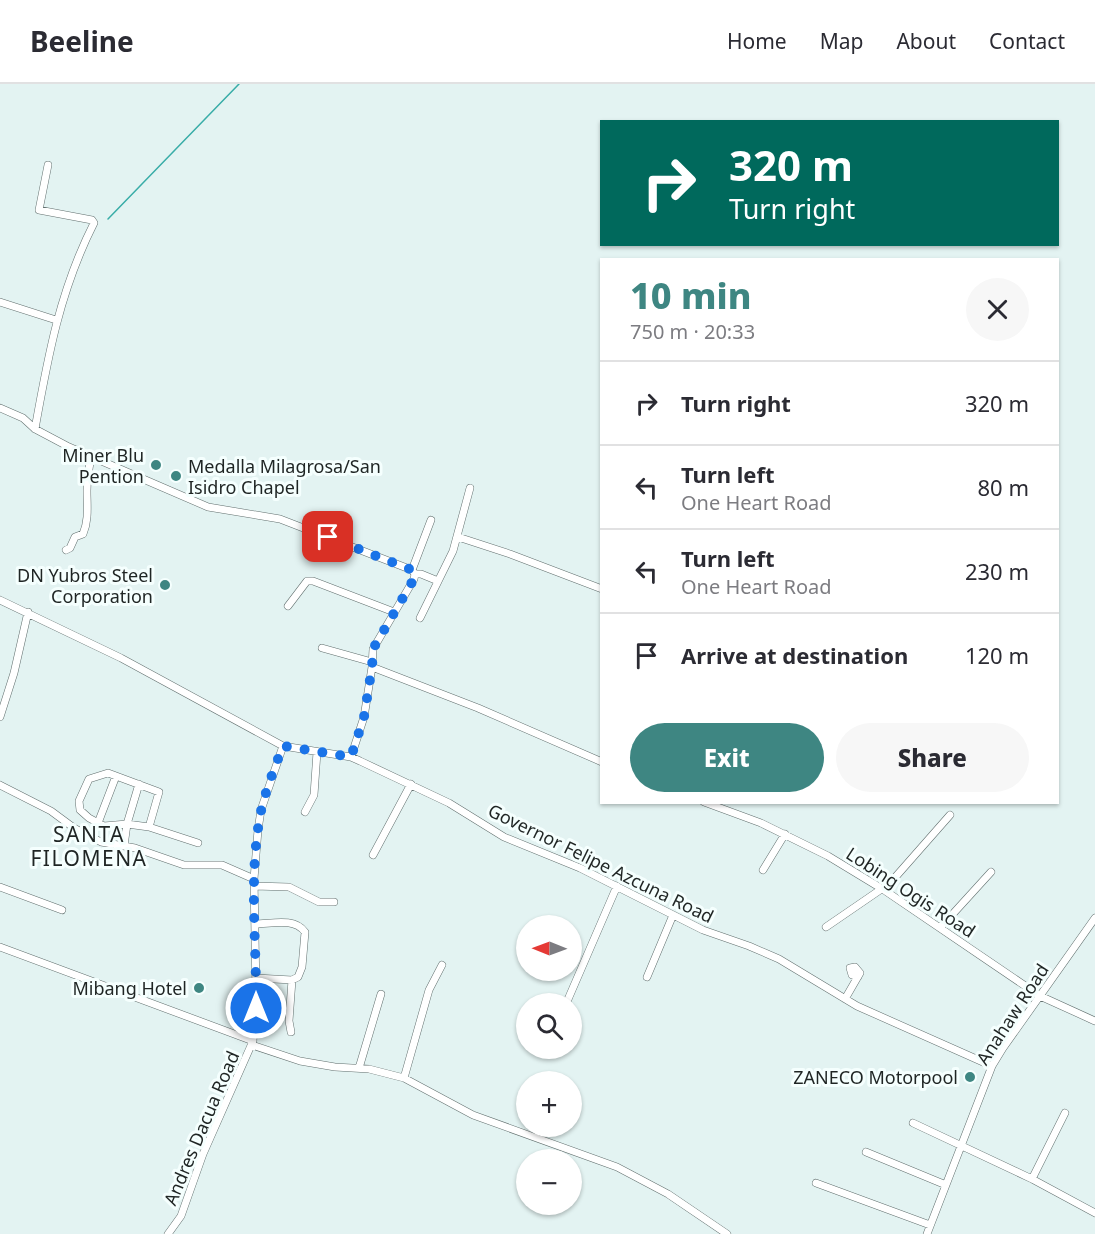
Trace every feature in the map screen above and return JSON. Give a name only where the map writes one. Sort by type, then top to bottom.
[{"type":"street","points":[[35,429],[56,320],[75,262],[94,223],[85,218],[39,210],[48,165]]},
{"type":"street","points":[[0,302],[56,320]]},
{"type":"street","points":[[0,408],[23,418],[35,429],[91,457],[208,507],[280,519],[438,581]]},
{"type":"street","points":[[66,550],[70,548],[75,537],[83,534],[86,526],[91,457]]},
{"type":"street","points":[[420,618],[458,537],[470,488]]},
{"type":"street","points":[[351,757],[361,729],[373,649],[414,579],[414,572],[431,520]]},
{"type":"street","points":[[458,537],[600,588]]},
{"type":"street","points":[[288,606],[307,581],[314,581],[394,612]]},
{"type":"street","name":"Governor Felipe Azcuna Road","points":[[0,600],[121,658],[283,746],[351,757],[411,784],[449,803],[504,837],[580,868],[703,930],[779,959],[844,999],[992,1066]]},
{"type":"street","points":[[0,717],[14,674],[28,612]]},
{"type":"street","points":[[322,648],[372,665],[478,708],[600,761]]},
{"type":"street","name":"Andres Dacua Road","points":[[168,1234],[181,1216],[203,1154],[253,1043],[256,1024],[254,883],[261,810],[283,746]]},
{"type":"street","points":[[305,812],[314,795],[317,752]]},
{"type":"street","points":[[149,826],[159,792],[108,773],[89,779],[79,801],[80,810],[98,823],[104,826],[127,824],[149,826],[198,843]]},
{"type":"street","points":[[98,823],[116,776]]},
{"type":"street","points":[[124,846],[127,824],[139,784]]},
{"type":"street","points":[[373,855],[411,784]]},
{"type":"street","points":[[0,785],[51,811],[100,842],[152,853],[184,866],[222,865],[254,883],[288,887],[319,902],[334,902]]},
{"type":"street","name":"Lobing Ogis Road","points":[[709,804],[761,823],[842,864],[1040,996],[1095,1022]]},
{"type":"street","points":[[826,927],[882,890],[950,815]]},
{"type":"street","points":[[763,870],[785,834]]},
{"type":"street","points":[[940,928],[991,872]]},
{"type":"street","points":[[572,993],[616,886]]},
{"type":"street","points":[[0,887],[62,910]]},
{"type":"street","points":[[647,977],[673,915]]},
{"type":"street","name":"Anahaw Road","points":[[927,1234],[992,1066],[1095,918]]},
{"type":"street","points":[[255,924],[291,922],[303,928],[305,932],[302,967],[298,977],[292,980],[256,978]]},
{"type":"street","points":[[0,947],[300,1061],[381,1071],[404,1078],[473,1115],[617,1167],[668,1194],[727,1234]]},
{"type":"street","points":[[404,1078],[429,990],[442,965]]},
{"type":"street","points":[[844,999],[858,977]]},
{"type":"street","points":[[291,1032],[289,1022],[292,980]]},
{"type":"street","points":[[359,1068],[381,994]]},
{"type":"street","points":[[1032,1179],[1065,1113]]},
{"type":"street","points":[[913,1123],[1032,1179],[1095,1213]]},
{"type":"street","points":[[866,1152],[946,1185]]},
{"type":"street","points":[[816,1183],[930,1225]]},
{"type":"waterway","points":[[108,219],[239,84]]},
{"type":"place","name":"Miner Blu Pention","points":[[156,465]]},
{"type":"place","name":"Medalla Milagrosa/San Isidro Chapel","points":[[176,476]]},
{"type":"place","name":"DN Yubros Steel Corporation","points":[[165,585]]},
{"type":"place","name":"Mibang Hotel","points":[[199,988]]},
{"type":"place","name":"ZANECO Motorpool","points":[[970,1077]]},
{"type":"district","name":"SANTA FILOMENA","points":[[89,846]]},
{"type":"route","points":[[256,1008],[254,879],[258,830],[266,793],[283,746],[351,757],[364,717],[373,649],[415,577],[412,570],[328,537]]}]
